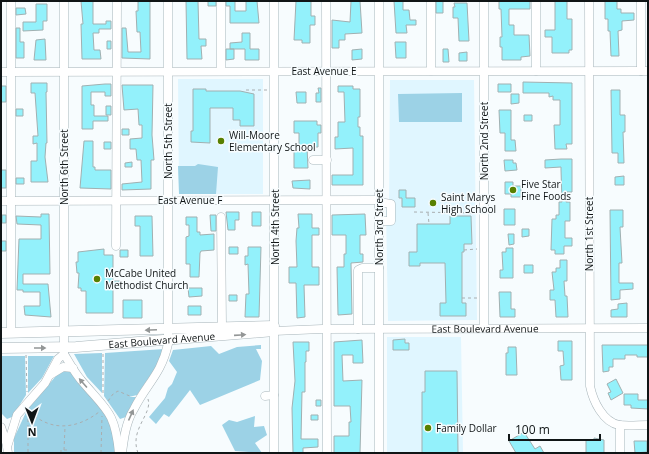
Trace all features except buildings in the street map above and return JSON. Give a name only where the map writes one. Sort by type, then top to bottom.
[{"type":"main road","name":"East Boulevard Avenue","points":[[1,333],[222,327],[274,329]]},
{"type":"main road","name":"East Boulevard Avenue","points":[[1,348],[64,351],[274,329]]},
{"type":"street","points":[[11,1],[12,333]]},
{"type":"street","name":"North 6th Street","points":[[64,1],[64,351]]},
{"type":"street","points":[[116,246],[117,1]]},
{"type":"street","name":"North 5th Street","points":[[122,453],[129,419],[134,408],[157,375],[166,354],[168,340],[168,1]]},
{"type":"street","points":[[221,1],[221,71]]},
{"type":"street","name":"North 4th Street","points":[[274,1],[274,453]]},
{"type":"street","points":[[326,1],[327,160],[324,329],[327,453]]},
{"type":"street","name":"North 3rd Street","points":[[379,1],[379,453]]},
{"type":"street","points":[[431,1],[431,70]]},
{"type":"street","name":"North 2nd Street","points":[[484,1],[484,328]]},
{"type":"street","points":[[536,1],[536,71]]},
{"type":"street","name":"North 1st Street","points":[[588,1],[589,381],[591,392],[602,413],[610,420],[620,425]]},
{"type":"street","points":[[641,1],[644,71]]},
{"type":"street","name":"East Avenue E","points":[[1,72],[431,70],[644,71]]},
{"type":"street","points":[[313,160],[327,160]]},
{"type":"street","name":"East Avenue F","points":[[1,201],[379,201]]},
{"type":"street","points":[[379,201],[391,204],[391,221],[379,221]]},
{"type":"street","points":[[221,217],[222,327]]},
{"type":"street","points":[[358,329],[358,270],[362,268],[379,268]]},
{"type":"street","name":"East Boulevard Avenue","points":[[274,329],[648,328]]},
{"type":"street","points":[[8,450],[17,415],[50,375],[64,351],[79,379],[105,406],[112,418],[116,430],[119,453]]},
{"type":"street","points":[[50,375],[63,367],[73,368]]},
{"type":"street","points":[[265,396],[274,395]]},
{"type":"street","points":[[620,453],[620,425],[648,425]]},
{"type":"street","points":[[1,427],[8,450]]},
{"type":"path","points":[[246,90],[274,90]]},
{"type":"path","points":[[414,212],[477,213]]},
{"type":"path","points":[[428,213],[428,224]]},
{"type":"path","points":[[464,250],[477,249]]},
{"type":"path","points":[[462,298],[478,298]]},
{"type":"path","points":[[26,354],[27,394]]},
{"type":"path","points":[[108,401],[113,394],[120,391],[130,397],[134,397]]},
{"type":"path","points":[[138,453],[135,441],[149,405],[147,397]]},
{"type":"path","points":[[28,453],[28,410],[42,421],[65,427],[83,423],[102,411]]},
{"type":"path","points":[[61,453],[61,450],[64,450],[65,427]]},
{"type":"path","points":[[64,450],[67,450],[67,453]]},
{"type":"shaded area","name":"Will-Moore Elementary School","points":[[178,79],[263,79],[263,194],[179,194]]},
{"type":"shaded area","name":"Saint Marys High School","points":[[390,80],[474,80],[477,320],[388,321],[386,210],[389,210]]},
{"type":"shaded area","points":[[462,93],[462,122],[399,122],[398,94]]},
{"type":"shaded area","points":[[198,164],[218,167],[216,194],[179,194],[178,166],[195,166]]},
{"type":"shaded area","points":[[387,337],[461,337],[463,453],[387,453]]},
{"type":"shaded area","points":[[261,345],[261,349],[256,349],[262,361],[260,380],[200,405],[190,390],[169,417],[164,414],[156,424],[149,417],[165,398],[168,388],[172,384],[177,372],[169,361],[173,350],[211,346],[219,354],[237,347]]},
{"type":"shaded area","points":[[164,349],[160,361],[137,395],[129,397],[136,397],[126,417],[120,419],[104,396],[105,353]]},
{"type":"shaded area","points":[[102,353],[102,393],[87,377],[74,354]]},
{"type":"shaded area","points":[[1,356],[25,356],[26,395],[12,417],[7,419],[1,413]]},
{"type":"shaded area","points":[[28,356],[54,356],[42,378],[28,393]]},
{"type":"shaded area","points":[[61,370],[70,371],[89,391],[100,406],[109,423],[113,436],[115,453],[14,453],[14,438],[27,410]]},
{"type":"shaded area","points":[[255,416],[254,427],[264,426],[267,435],[255,443],[262,453],[235,451],[222,425],[229,420],[237,422]]},
{"type":"place","name":"Will-Moore Elementary School","points":[[221,141]]},
{"type":"place","name":"Five Star Fine Foods","points":[[513,190]]},
{"type":"place","name":"Saint Marys High School","points":[[433,203]]},
{"type":"place","name":"McCabe United Methodist Church","points":[[97,279]]},
{"type":"place","name":"Family Dollar","points":[[428,428]]}]
